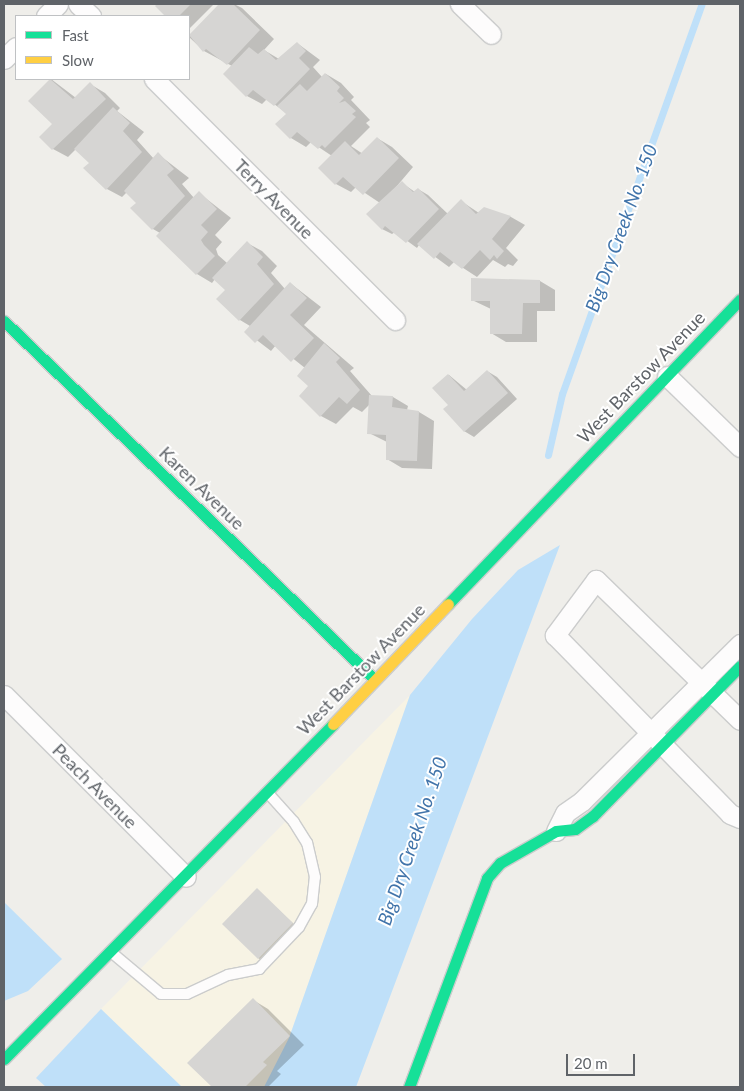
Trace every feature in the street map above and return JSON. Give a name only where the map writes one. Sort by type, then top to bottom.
[{"type":"main road","name":"West Barstow Avenue","points":[[4,1059],[110,950],[186,877],[740,300]]},
{"type":"main road","name":"Karen Avenue","points":[[4,320],[375,680]]},
{"type":"main road","points":[[707,689],[740,666]]},
{"type":"main road","points":[[409,1087],[487,878],[500,863],[556,831]]},
{"type":"street","points":[[47,15],[58,4]]},
{"type":"street","points":[[78,4],[90,15]]},
{"type":"street","points":[[460,4],[491,34]]},
{"type":"street","points":[[4,60],[15,48]]},
{"type":"street","name":"Terry Avenue","points":[[155,80],[395,320]]},
{"type":"street","points":[[667,376],[740,447]]},
{"type":"street","points":[[740,720],[596,580],[555,636],[730,814],[740,818]]},
{"type":"street","points":[[556,831],[565,814],[656,740],[707,689],[740,644]]},
{"type":"street","name":"Peach Avenue","points":[[4,696],[186,877]]},
{"type":"lane","points":[[110,950],[161,994],[187,994],[228,975],[259,969],[299,927],[312,904],[315,877],[307,843],[294,822],[268,792]]},
{"type":"shaded area","points":[[410,695],[289,1038],[264,1087],[182,1087],[101,1009]]},
{"type":"water","points":[[560,545],[356,1087],[264,1087],[289,1038],[410,695],[472,619],[518,570]]},
{"type":"water","points":[[4,902],[62,959],[28,991],[4,1001]]},
{"type":"water","points":[[101,1009],[182,1087],[46,1087],[36,1078]]},
{"type":"building","points":[[157,4],[191,4],[180,15],[164,15],[155,6]]},
{"type":"building","points":[[233,4],[260,30],[227,65],[206,49],[203,52],[190,36],[190,34],[218,5]]},
{"type":"building","points":[[297,42],[306,51],[299,58],[310,69],[274,106],[253,90],[246,97],[223,74],[249,47],[258,54],[264,49],[276,60]]},
{"type":"building","points":[[325,73],[340,87],[337,91],[344,98],[339,103],[345,101],[356,111],[352,114],[356,117],[325,148],[322,145],[318,149],[297,132],[290,139],[275,124],[286,114],[277,106],[300,84],[307,91]]},
{"type":"building","points":[[49,80],[73,99],[90,82],[106,99],[52,150],[39,137],[52,124],[28,101]]},
{"type":"building","points":[[113,107],[130,123],[123,131],[142,152],[106,190],[83,168],[89,163],[74,149]]},
{"type":"building","points":[[377,137],[399,158],[363,195],[343,177],[335,185],[318,168],[345,141],[359,155]]},
{"type":"building","points":[[158,152],[174,169],[167,175],[185,196],[152,230],[130,208],[136,203],[124,191]]},
{"type":"building","points":[[402,181],[413,192],[418,188],[439,209],[406,243],[385,226],[382,230],[366,214]]},
{"type":"building","points":[[199,191],[217,209],[201,225],[208,232],[201,240],[215,256],[196,275],[156,236]]},
{"type":"building","points":[[461,199],[476,214],[484,207],[511,216],[492,239],[504,251],[497,259],[494,255],[490,260],[480,250],[462,269],[440,252],[434,259],[417,244]]},
{"type":"building","points":[[247,241],[263,257],[257,264],[274,284],[239,321],[216,299],[225,290],[212,278]]},
{"type":"building","points":[[471,278],[540,280],[540,303],[523,303],[522,334],[490,334],[490,301],[471,301]]},
{"type":"building","points":[[290,282],[307,298],[290,315],[314,338],[291,362],[263,335],[255,343],[244,332]]},
{"type":"building","points":[[324,343],[340,358],[336,362],[360,390],[347,404],[339,397],[320,417],[299,396],[308,386],[297,376]]},
{"type":"building","points":[[487,370],[508,393],[464,432],[443,409],[448,405],[432,388],[448,374],[464,391]]},
{"type":"building","points":[[369,395],[393,396],[392,407],[419,411],[417,461],[386,460],[386,435],[367,434]]},
{"type":"building","points":[[257,888],[293,923],[258,959],[222,924]]},
{"type":"building","points":[[253,998],[290,1036],[263,1062],[267,1065],[245,1087],[212,1087],[187,1063]]},
{"type":"waterway","name":"Big Dry Creek No. 150","points":[[548,455],[562,394],[702,4]]},
{"type":"traffic: fast","points":[[448,604],[740,300]]},
{"type":"traffic: fast","points":[[4,321],[375,680]]},
{"type":"traffic: fast","points":[[409,1087],[487,878],[500,863],[556,831],[575,829],[593,816],[740,666]]},
{"type":"traffic: fast","points":[[4,1059],[333,724]]},
{"type":"traffic: slow","points":[[333,724],[448,604]]}]
